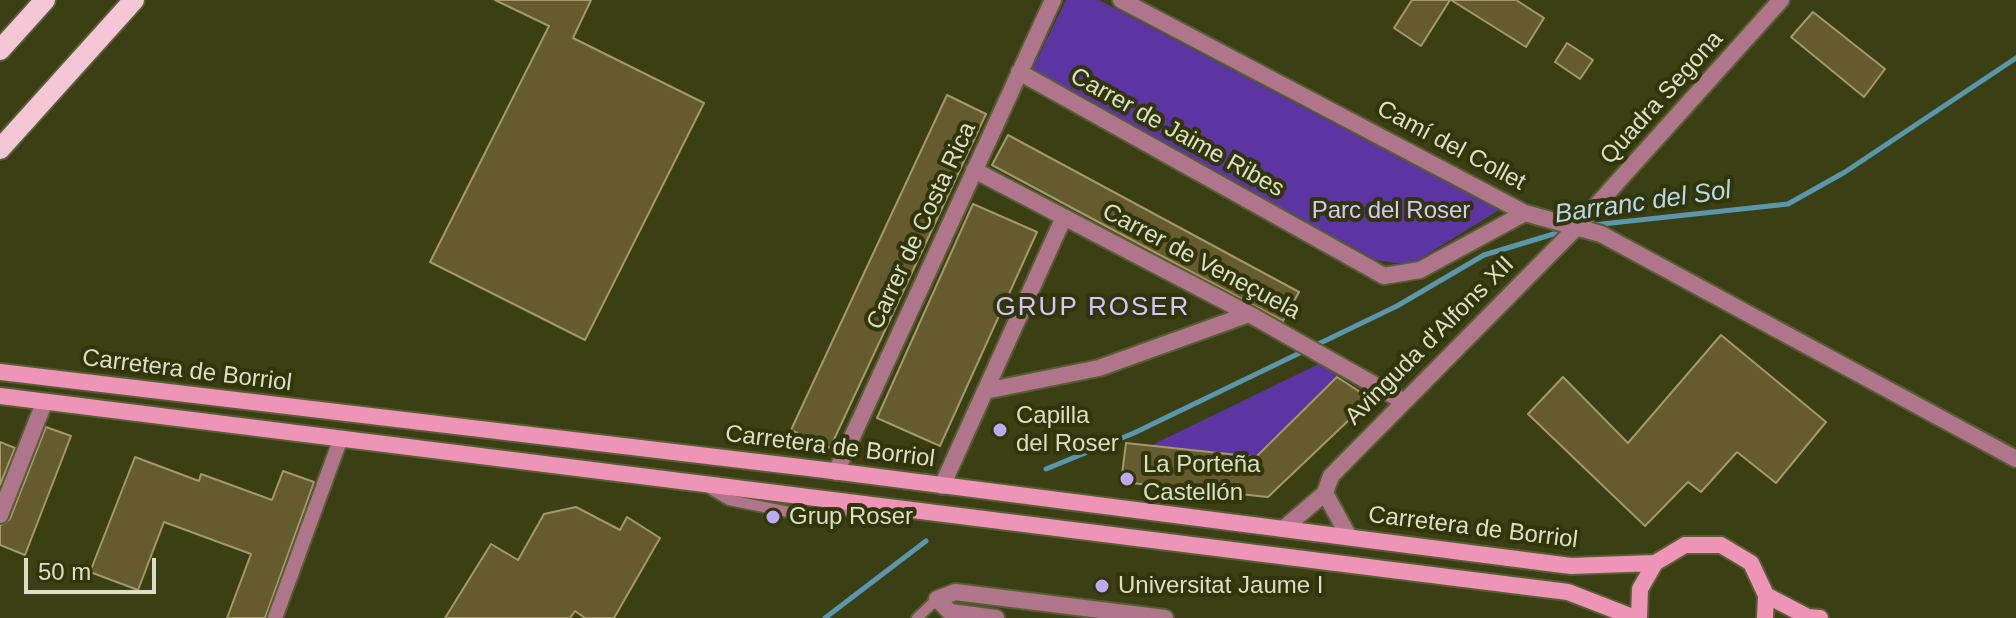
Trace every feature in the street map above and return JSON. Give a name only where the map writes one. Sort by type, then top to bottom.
[{"type":"main road","points":[[0,50],[45,0]]},
{"type":"main road","points":[[0,149],[134,0]]},
{"type":"main road","name":"Carretera de Borriol","points":[[0,372],[836,472],[1571,566],[1655,563]]},
{"type":"main road","name":"Carretera de Borriol","points":[[0,396],[1568,592],[1637,618]]},
{"type":"main road","points":[[1637,618],[1640,589],[1655,563],[1685,545],[1721,545],[1751,563],[1766,595],[1765,618]]},
{"type":"main road","points":[[1766,595],[1808,617],[1820,618]]},
{"type":"street","name":"Carrer de Costa Rica","points":[[836,472],[1053,0]]},
{"type":"street","name":"Camí del Collet","points":[[1121,0],[1525,213],[1601,234],[2016,459]]},
{"type":"street","name":"Quadra Segona","points":[[1577,227],[1781,0]]},
{"type":"street","name":"Carrer de Jaime Ribes","points":[[1019,72],[1384,276],[1420,270],[1525,213]]},
{"type":"street","name":"Carrer de Veneçuela","points":[[974,170],[1249,314],[1403,401]]},
{"type":"street","points":[[942,486],[1064,217]]},
{"type":"street","name":"Avinguda d'Alfons XII","points":[[1283,529],[1325,493],[1331,476],[1577,227]]},
{"type":"street","points":[[1206,328],[1226,303]]},
{"type":"street","points":[[985,391],[1099,368],[1249,314]]},
{"type":"street","points":[[0,515],[44,403]]},
{"type":"street","points":[[275,618],[341,438]]},
{"type":"street","points":[[1325,493],[1349,537]]},
{"type":"street","points":[[996,618],[950,612],[937,599],[955,592],[1165,618]]},
{"type":"lane","points":[[917,618],[937,599]]},
{"type":"green space","name":"Parc del Roser","points":[[1066,0],[1099,0],[1499,210],[1410,265],[1376,260],[1032,70]]},
{"type":"green space","points":[[1321,363],[1343,371],[1256,457],[1150,446]]},
{"type":"building","points":[[495,0],[591,0],[573,38],[704,103],[585,340],[430,262],[549,26]]},
{"type":"building","points":[[1412,0],[1450,0],[1421,46],[1394,28]]},
{"type":"building","points":[[1451,0],[1516,0],[1544,18],[1526,47]]},
{"type":"building","points":[[1813,12],[1885,69],[1864,97],[1791,37]]},
{"type":"building","points":[[1567,43],[1593,60],[1580,79],[1555,62]]},
{"type":"building","points":[[947,95],[986,114],[830,448],[791,430]]},
{"type":"building","points":[[1008,135],[1299,292],[1283,321],[992,165]]},
{"type":"building","points":[[973,204],[1037,232],[940,446],[877,418]]},
{"type":"building","points":[[1721,335],[1826,422],[1776,483],[1737,452],[1701,492],[1688,482],[1645,526],[1528,414],[1563,377],[1628,443]]},
{"type":"building","points":[[1337,377],[1371,399],[1268,497],[1121,482],[1126,443],[1256,457]]},
{"type":"building","points":[[46,427],[71,436],[25,555],[0,545],[0,526],[10,519]]},
{"type":"building","points":[[0,442],[15,448],[0,485]]},
{"type":"building","points":[[135,457],[199,481],[201,474],[272,500],[283,471],[314,482],[265,618],[227,618],[251,554],[164,522],[138,590],[90,572]]},
{"type":"building","points":[[576,507],[620,530],[627,517],[660,538],[614,618],[585,618],[575,611],[570,618],[445,618],[491,544],[518,560],[544,514]]},
{"type":"waterway","name":"Barranc del Sol","points":[[1593,225],[1788,204],[1845,172],[2016,58]]},
{"type":"waterway","name":"Barranc del Sol","points":[[1046,469],[1134,433],[1397,306],[1484,255],[1567,230]]},
{"type":"waterway","name":"Barranc del Sol","points":[[825,618],[926,541]]},
{"type":"place","name":"Capilla del Roser","points":[[1000,430]]},
{"type":"place","name":"La Porteña Castellón","points":[[1127,479]]},
{"type":"place","name":"Grup Roser","points":[[773,517]]},
{"type":"place","name":"Universitat Jaume I","points":[[1102,586]]},
{"type":"district","name":"GRUP ROSER","points":[[1093,308]]}]
